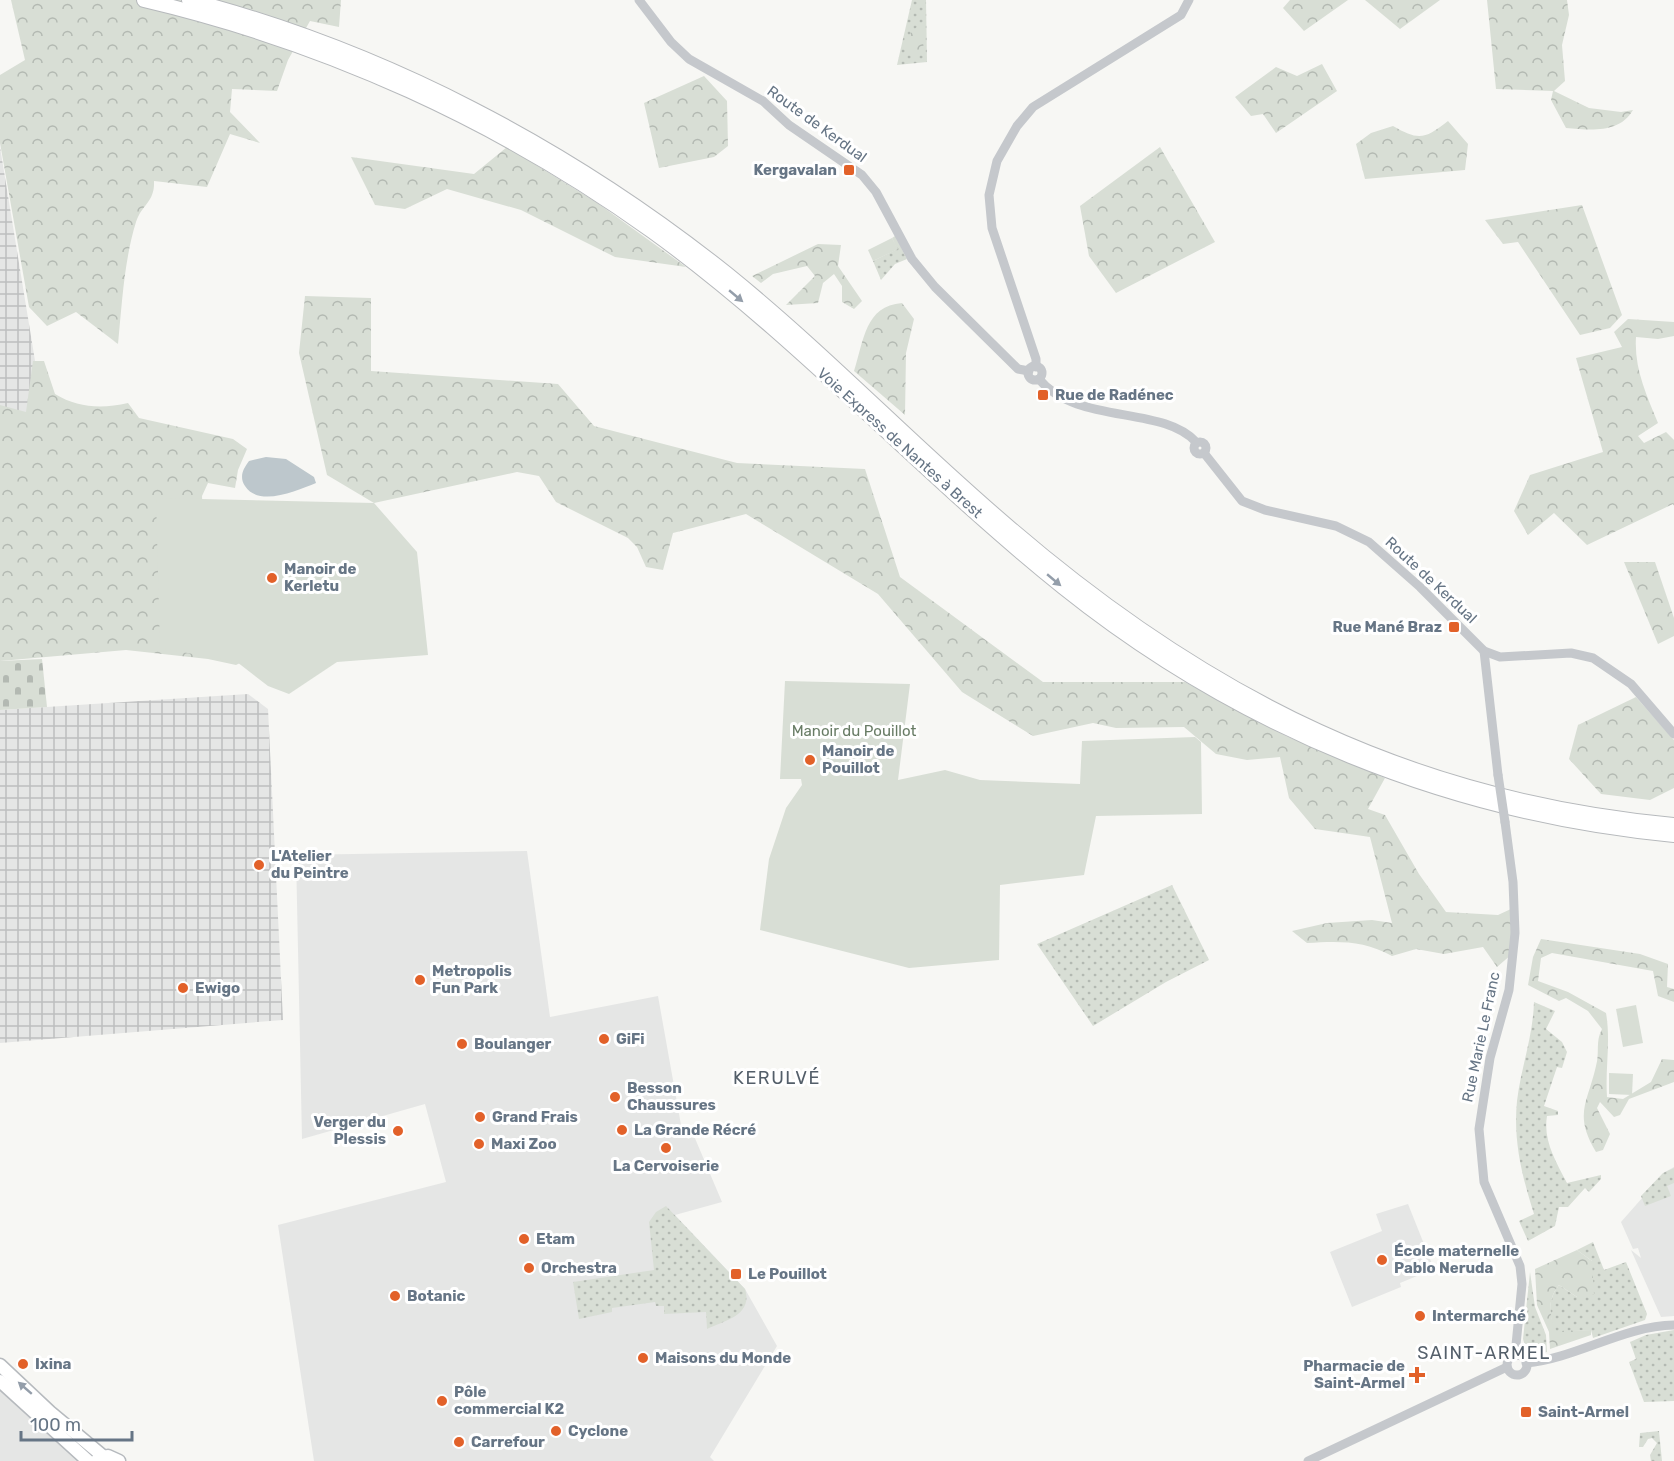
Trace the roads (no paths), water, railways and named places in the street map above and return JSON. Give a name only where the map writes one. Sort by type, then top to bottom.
[{"type":"highway","name":"Voie Express de Nantes à Brest","points":[[144,0],[261,33],[393,83],[515,144],[605,199],[695,264],[757,314],[976,513],[1061,586],[1157,655],[1248,709],[1339,753],[1419,782],[1490,804],[1611,828],[1674,835]]},
{"type":"highway","name":"Voie Express de Nantes à Brest","points":[[189,0],[304,36],[397,73],[482,113],[612,190],[737,283],[1010,528],[1076,582],[1154,640],[1251,700],[1296,722],[1395,763],[1472,788],[1590,814],[1674,825]]},
{"type":"highway","points":[[1611,828],[1633,839],[1674,845]]},
{"type":"main road","points":[[0,1365],[100,1459],[113,1457],[119,1461]]},
{"type":"main road","points":[[0,1381],[88,1461]]},
{"type":"street","name":"Route de Kerdual","points":[[639,0],[671,42],[689,59],[763,101],[789,125],[862,175],[876,192],[912,259],[935,286],[1018,369],[1032,369],[1041,372],[1039,379],[1066,398],[1099,411],[1181,429],[1196,442],[1195,452],[1204,453],[1242,501],[1264,510],[1336,526],[1369,542],[1420,587],[1484,651]]},
{"type":"street","points":[[1032,369],[1036,359],[990,220],[989,195],[997,161],[1017,126],[1033,107],[1181,15],[1189,0]]},
{"type":"street","points":[[1484,651],[1500,657],[1571,653],[1593,658],[1631,684],[1674,734]]},
{"type":"street","name":"Rue Marie Le Franc","points":[[1484,651],[1498,775],[1514,882],[1515,933],[1509,990],[1490,1058],[1479,1129],[1484,1182],[1520,1266],[1522,1284],[1515,1355]]},
{"type":"street","points":[[1527,1363],[1602,1344],[1655,1325],[1674,1325]]},
{"type":"street","points":[[1515,1355],[1524,1358],[1527,1363],[1525,1371],[1519,1375],[1511,1374],[1507,1367],[1508,1359],[1515,1355]]},
{"type":"street","points":[[1308,1461],[1507,1367]]},
{"type":"place","name":"Kergavalan","points":[[849,170]]},
{"type":"place","name":"Rue de Radénec","points":[[1043,395]]},
{"type":"place","name":"Manoir de Kerletu","points":[[272,578]]},
{"type":"place","name":"Rue Mané Braz","points":[[1454,627]]},
{"type":"place","name":"Manoir de Pouillot","points":[[810,760]]},
{"type":"place","name":"L'Atelier du Peintre","points":[[259,865]]},
{"type":"place","name":"Metropolis Fun Park","points":[[420,980]]},
{"type":"place","name":"Ewigo","points":[[183,988]]},
{"type":"place","name":"GiFi","points":[[604,1039]]},
{"type":"place","name":"Boulanger","points":[[462,1044]]},
{"type":"place","name":"Besson Chaussures","points":[[615,1097]]},
{"type":"place","name":"Grand Frais","points":[[480,1117]]},
{"type":"place","name":"La Grande Récré","points":[[622,1130]]},
{"type":"place","name":"Verger du Plessis","points":[[398,1131]]},
{"type":"place","name":"Maxi Zoo","points":[[479,1144]]},
{"type":"place","name":"La Cervoiserie","points":[[666,1148]]},
{"type":"place","name":"Etam","points":[[524,1239]]},
{"type":"place","name":"École maternelle Pablo Neruda","points":[[1382,1260]]},
{"type":"place","name":"Orchestra","points":[[529,1268]]},
{"type":"place","name":"Le Pouillot","points":[[736,1274]]},
{"type":"place","name":"Botanic","points":[[395,1296]]},
{"type":"place","name":"Intermarché","points":[[1420,1316]]},
{"type":"place","name":"Maisons du Monde","points":[[643,1358]]},
{"type":"place","name":"Ixina","points":[[23,1364]]},
{"type":"place","name":"Pharmacie de Saint-Armel","points":[[1417,1375]]},
{"type":"place","name":"Pôle commercial K2","points":[[442,1401]]},
{"type":"place","name":"Saint-Armel","points":[[1526,1412]]},
{"type":"place","name":"Cyclone","points":[[556,1431]]},
{"type":"place","name":"Carrefour","points":[[459,1442]]},
{"type":"district","name":"KERULVÉ","points":[[777,1078]]},
{"type":"district","name":"SAINT-ARMEL","points":[[1484,1353]]},
{"type":"park label","name":"Manoir du Pouillot","points":[[854,731]]}]
